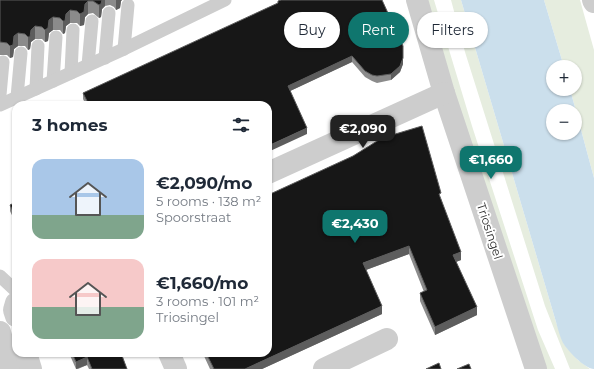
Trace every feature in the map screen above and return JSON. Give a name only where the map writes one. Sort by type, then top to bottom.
[{"type":"street","name":"Triosingel","points":[[417,0],[444,93],[536,369]]},
{"type":"street","points":[[272,171],[444,93]]},
{"type":"street","points":[[0,332],[10,369]]},
{"type":"street","points":[[324,369],[388,339]]},
{"type":"street","points":[[27,357],[31,369]]},
{"type":"street","points":[[171,357],[176,369]]},
{"type":"lane","points":[[0,105],[105,58],[226,0]]},
{"type":"lane","points":[[124,49],[128,5]]},
{"type":"lane","points":[[105,58],[109,13]]},
{"type":"lane","points":[[88,65],[92,21]]},
{"type":"lane","points":[[71,73],[73,30]]},
{"type":"lane","points":[[53,81],[56,37]]},
{"type":"lane","points":[[36,89],[38,46]]},
{"type":"lane","points":[[17,97],[21,53]]},
{"type":"lane","points":[[0,95],[3,62]]},
{"type":"lane","points":[[0,276],[12,287]]},
{"type":"shaded area","points":[[426,0],[434,0],[438,12],[430,12]]},
{"type":"shaded area","points":[[451,0],[461,0],[465,12],[454,12]]},
{"type":"shaded area","points":[[544,0],[580,0],[594,50],[594,178],[582,134],[582,104],[574,104],[572,96],[582,96],[582,60],[562,60]]},
{"type":"shaded area","points":[[441,48],[448,48],[538,330],[555,369],[541,369]]},
{"type":"shaded area","points":[[464,48],[475,48],[556,322],[564,344],[578,360],[590,369],[570,369],[545,306]]},
{"type":"water","points":[[461,0],[544,0],[562,60],[546,60],[546,96],[572,96],[574,104],[546,104],[546,140],[582,140],[582,134],[594,178],[594,369],[586,366],[573,355],[565,346],[561,338],[475,48],[488,48],[488,12],[465,12]]},
{"type":"building","points":[[0,0],[102,0],[101,4],[99,5],[93,1],[88,1],[85,4],[84,12],[80,14],[77,11],[70,10],[66,14],[65,21],[60,18],[53,17],[49,20],[48,28],[45,30],[42,27],[35,26],[31,30],[30,37],[25,34],[18,33],[14,36],[13,45],[10,46],[7,43],[0,42]]},
{"type":"building","points":[[281,0],[382,0],[387,12],[348,12],[348,48],[403,48],[403,58],[400,66],[391,74],[377,76],[372,75],[365,71],[352,56],[288,86],[307,128],[272,144],[272,101],[87,101],[83,93],[278,3],[278,1]]},
{"type":"building","points":[[422,126],[441,193],[439,194],[461,252],[453,255],[477,307],[435,327],[420,293],[427,290],[409,246],[363,263],[382,306],[272,357],[272,193],[353,156],[382,138]]},
{"type":"building","points":[[74,357],[87,357],[76,362]]},
{"type":"building","points":[[87,357],[122,357],[127,369],[92,369]]},
{"type":"building","points":[[208,357],[271,357],[245,369],[214,369]]},
{"type":"building","points":[[439,363],[441,369],[426,369]]},
{"type":"building","points":[[469,364],[471,369],[457,369]]}]
